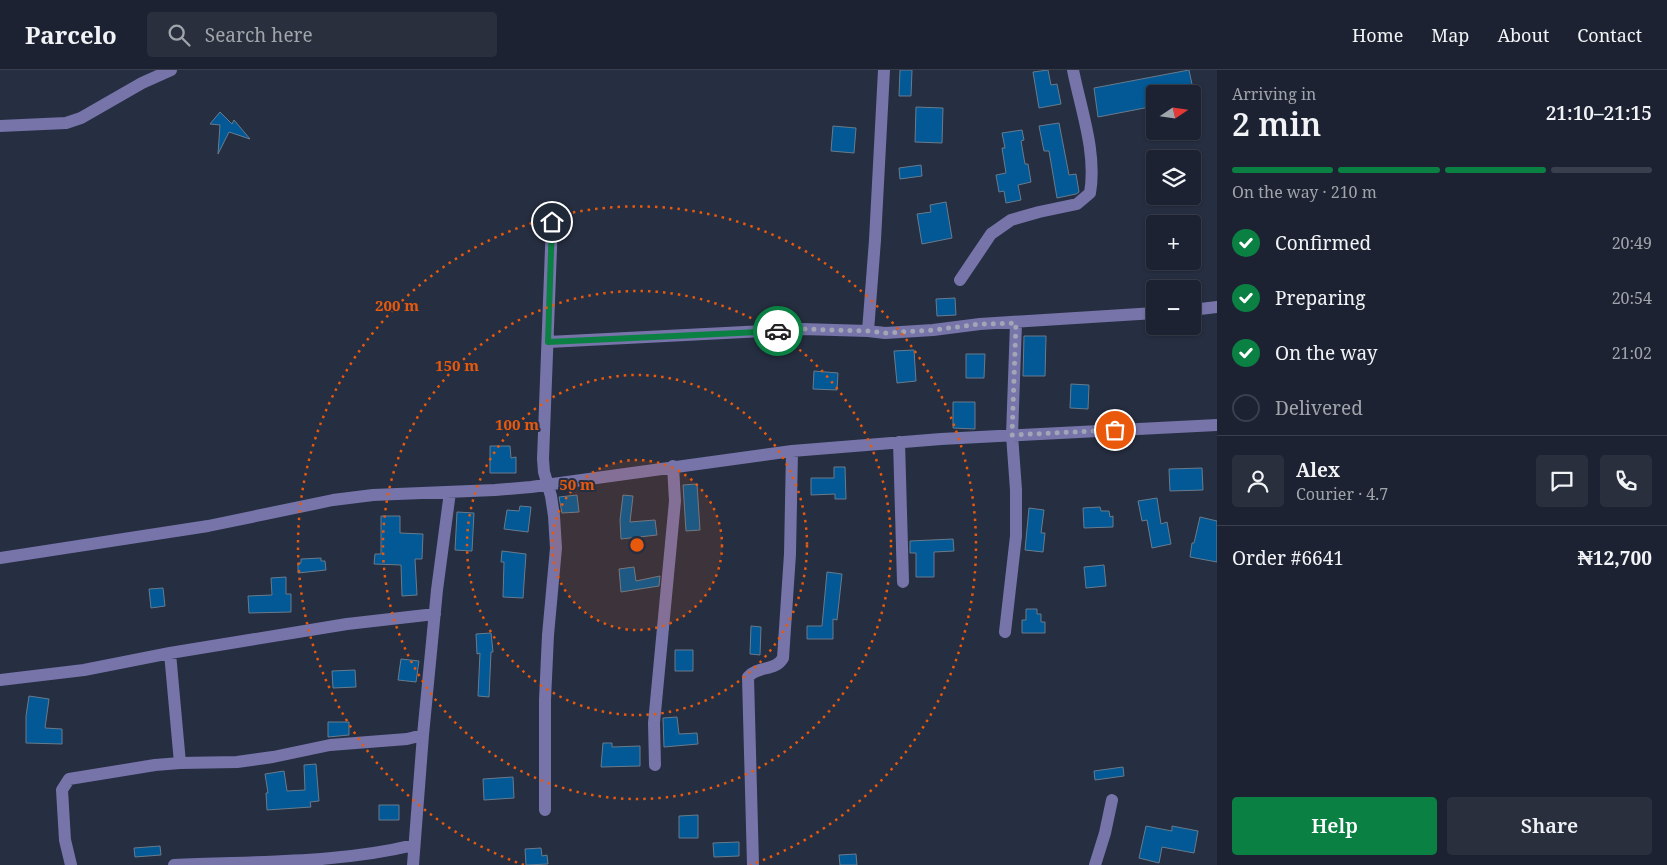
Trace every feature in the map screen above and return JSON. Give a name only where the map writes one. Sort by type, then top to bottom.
[{"type":"street","points":[[0,126],[66,123],[81,118],[142,83],[171,70]]},
{"type":"street","points":[[868,331],[884,70]]},
{"type":"street","points":[[960,280],[992,234],[1011,220],[1077,204],[1090,193],[1093,176],[1089,142],[1072,70]]},
{"type":"street","points":[[545,810],[546,682],[548,635],[556,548],[554,516],[543,459],[552,222]]},
{"type":"street","points":[[1201,309],[1217,307]]},
{"type":"street","points":[[548,342],[802,329],[885,333],[933,330],[980,324],[1146,314]]},
{"type":"street","points":[[1005,632],[1016,536],[1016,490],[1012,435],[1016,323]]},
{"type":"street","points":[[0,558],[208,526],[334,500],[373,495],[495,490],[792,451],[900,442],[1217,425]]},
{"type":"street","points":[[900,442],[903,582]]},
{"type":"street","points":[[753,865],[748,677],[752,672],[775,666],[783,658],[790,554],[792,451]]},
{"type":"street","points":[[655,765],[654,723],[675,501],[673,466]]},
{"type":"street","points":[[413,865],[435,614],[450,492]]},
{"type":"street","points":[[0,680],[84,670],[170,653],[346,624],[435,614]]},
{"type":"street","points":[[170,653],[180,762]]},
{"type":"street","points":[[71,865],[65,840],[62,790],[69,779],[180,762],[237,762],[273,757],[330,745],[407,739],[423,735]]},
{"type":"street","points":[[1094,865],[1105,833],[1112,800]]},
{"type":"street","points":[[174,865],[325,862],[414,845]]},
{"type":"building","points":[[900,70],[912,70],[911,96],[899,96]]},
{"type":"building","points":[[1048,70],[1051,85],[1057,84],[1061,104],[1039,108],[1033,72]]},
{"type":"building","points":[[1189,70],[1192,85],[1146,85],[1146,108],[1098,117],[1094,88]]},
{"type":"building","points":[[916,107],[943,108],[942,143],[915,142]]},
{"type":"building","points":[[220,112],[232,124],[234,120],[250,139],[229,132],[218,154],[220,125],[210,124]]},
{"type":"building","points":[[1059,123],[1069,175],[1076,174],[1079,192],[1057,198],[1049,151],[1044,151],[1039,126]]},
{"type":"building","points":[[833,126],[856,128],[854,153],[831,151]]},
{"type":"building","points":[[1022,130],[1024,140],[1021,141],[1025,164],[1028,164],[1031,182],[1018,185],[1021,200],[1006,203],[1004,191],[999,192],[996,175],[1006,173],[1002,133]]},
{"type":"building","points":[[921,165],[922,176],[900,179],[899,168]]},
{"type":"building","points":[[946,202],[952,238],[922,244],[917,214],[931,212],[930,205]]},
{"type":"building","points":[[955,298],[956,315],[937,316],[936,299]]},
{"type":"building","points":[[1024,336],[1046,336],[1045,376],[1023,376]]},
{"type":"building","points":[[914,350],[916,381],[897,383],[894,351]]},
{"type":"building","points":[[966,354],[985,354],[984,378],[966,378]]},
{"type":"building","points":[[814,371],[838,373],[837,390],[813,389]]},
{"type":"building","points":[[1071,384],[1089,385],[1088,409],[1070,408]]},
{"type":"building","points":[[953,402],[975,402],[975,429],[953,428]]},
{"type":"building","points":[[490,446],[510,446],[511,458],[516,457],[516,473],[490,473]]},
{"type":"building","points":[[834,467],[845,467],[846,499],[835,499],[835,494],[811,495],[811,478],[834,478]]},
{"type":"building","points":[[1202,468],[1203,490],[1170,491],[1169,469]]},
{"type":"building","points":[[697,484],[700,530],[686,531],[683,485]]},
{"type":"building","points":[[577,495],[579,512],[562,513],[559,497]]},
{"type":"building","points":[[623,495],[633,496],[630,522],[655,520],[657,535],[621,539],[620,520]]},
{"type":"building","points":[[1157,498],[1161,524],[1167,522],[1171,544],[1152,548],[1147,520],[1142,521],[1138,501]]},
{"type":"building","points":[[520,506],[531,507],[528,532],[504,529],[507,510],[519,511]]},
{"type":"building","points":[[1100,507],[1101,511],[1109,511],[1110,517],[1113,516],[1113,527],[1084,528],[1083,508]]},
{"type":"building","points":[[1029,508],[1044,510],[1041,533],[1045,533],[1043,552],[1025,550]]},
{"type":"building","points":[[457,512],[474,513],[472,551],[455,550]]},
{"type":"building","points":[[381,516],[400,516],[400,533],[423,534],[422,559],[415,559],[417,595],[402,596],[401,565],[374,564],[375,554],[381,554]]},
{"type":"building","points":[[1200,517],[1217,521],[1217,562],[1190,557]]},
{"type":"building","points":[[953,539],[954,551],[934,552],[934,577],[916,577],[916,553],[910,553],[910,541]]},
{"type":"building","points":[[502,551],[526,554],[523,598],[503,597],[504,562],[501,562]]},
{"type":"building","points":[[321,558],[321,561],[325,561],[326,570],[298,573],[298,563],[301,563],[301,559]]},
{"type":"building","points":[[1104,565],[1106,586],[1086,588],[1084,567]]},
{"type":"building","points":[[634,567],[636,581],[660,576],[659,586],[621,592],[619,569]]},
{"type":"building","points":[[827,572],[842,574],[837,620],[833,619],[833,639],[807,639],[807,626],[822,626]]},
{"type":"building","points":[[286,577],[286,594],[291,594],[291,612],[249,613],[248,596],[272,595],[271,578]]},
{"type":"building","points":[[163,588],[165,606],[151,608],[149,589]]},
{"type":"building","points":[[1026,609],[1037,609],[1037,614],[1041,614],[1041,622],[1045,622],[1045,633],[1022,633],[1022,620],[1026,620]]},
{"type":"building","points":[[751,626],[761,627],[760,655],[750,654]]},
{"type":"building","points":[[491,633],[493,652],[491,652],[489,697],[478,696],[480,653],[477,654],[476,634]]},
{"type":"building","points":[[675,650],[693,650],[693,671],[675,671]]},
{"type":"building","points":[[401,659],[419,661],[416,682],[398,680]]},
{"type":"building","points":[[355,670],[356,687],[333,688],[332,671]]},
{"type":"building","points":[[29,696],[49,699],[45,728],[62,729],[62,744],[26,743],[26,716]]},
{"type":"building","points":[[677,717],[679,734],[697,733],[698,744],[664,747],[663,718]]},
{"type":"building","points":[[328,722],[349,722],[349,735],[328,737]]},
{"type":"building","points":[[603,743],[612,743],[612,747],[640,746],[640,766],[601,767]]},
{"type":"building","points":[[316,764],[319,801],[310,802],[311,807],[267,810],[266,793],[268,793],[265,774],[284,771],[287,791],[305,790],[304,765]]},
{"type":"building","points":[[1123,767],[1124,776],[1095,780],[1094,771]]},
{"type":"building","points":[[513,777],[514,798],[484,800],[483,779]]},
{"type":"building","points":[[379,805],[399,805],[399,820],[379,820]]},
{"type":"building","points":[[698,815],[698,838],[679,838],[679,816]]},
{"type":"building","points":[[1146,826],[1172,831],[1172,826],[1198,831],[1194,853],[1162,847],[1159,863],[1139,858]]},
{"type":"building","points":[[739,842],[739,856],[714,857],[713,843]]},
{"type":"building","points":[[160,846],[161,855],[135,857],[134,848]]},
{"type":"building","points":[[541,848],[542,856],[547,855],[548,864],[526,865],[525,849]]},
{"type":"building","points":[[856,854],[857,865],[840,865],[839,855]]},
{"type":"way so far","points":[[778,331],[802,329],[885,333],[933,330],[980,324],[1016,323],[1012,435],[1115,430]]},
{"type":"route","points":[[552,222],[548,342],[778,331]]}]
